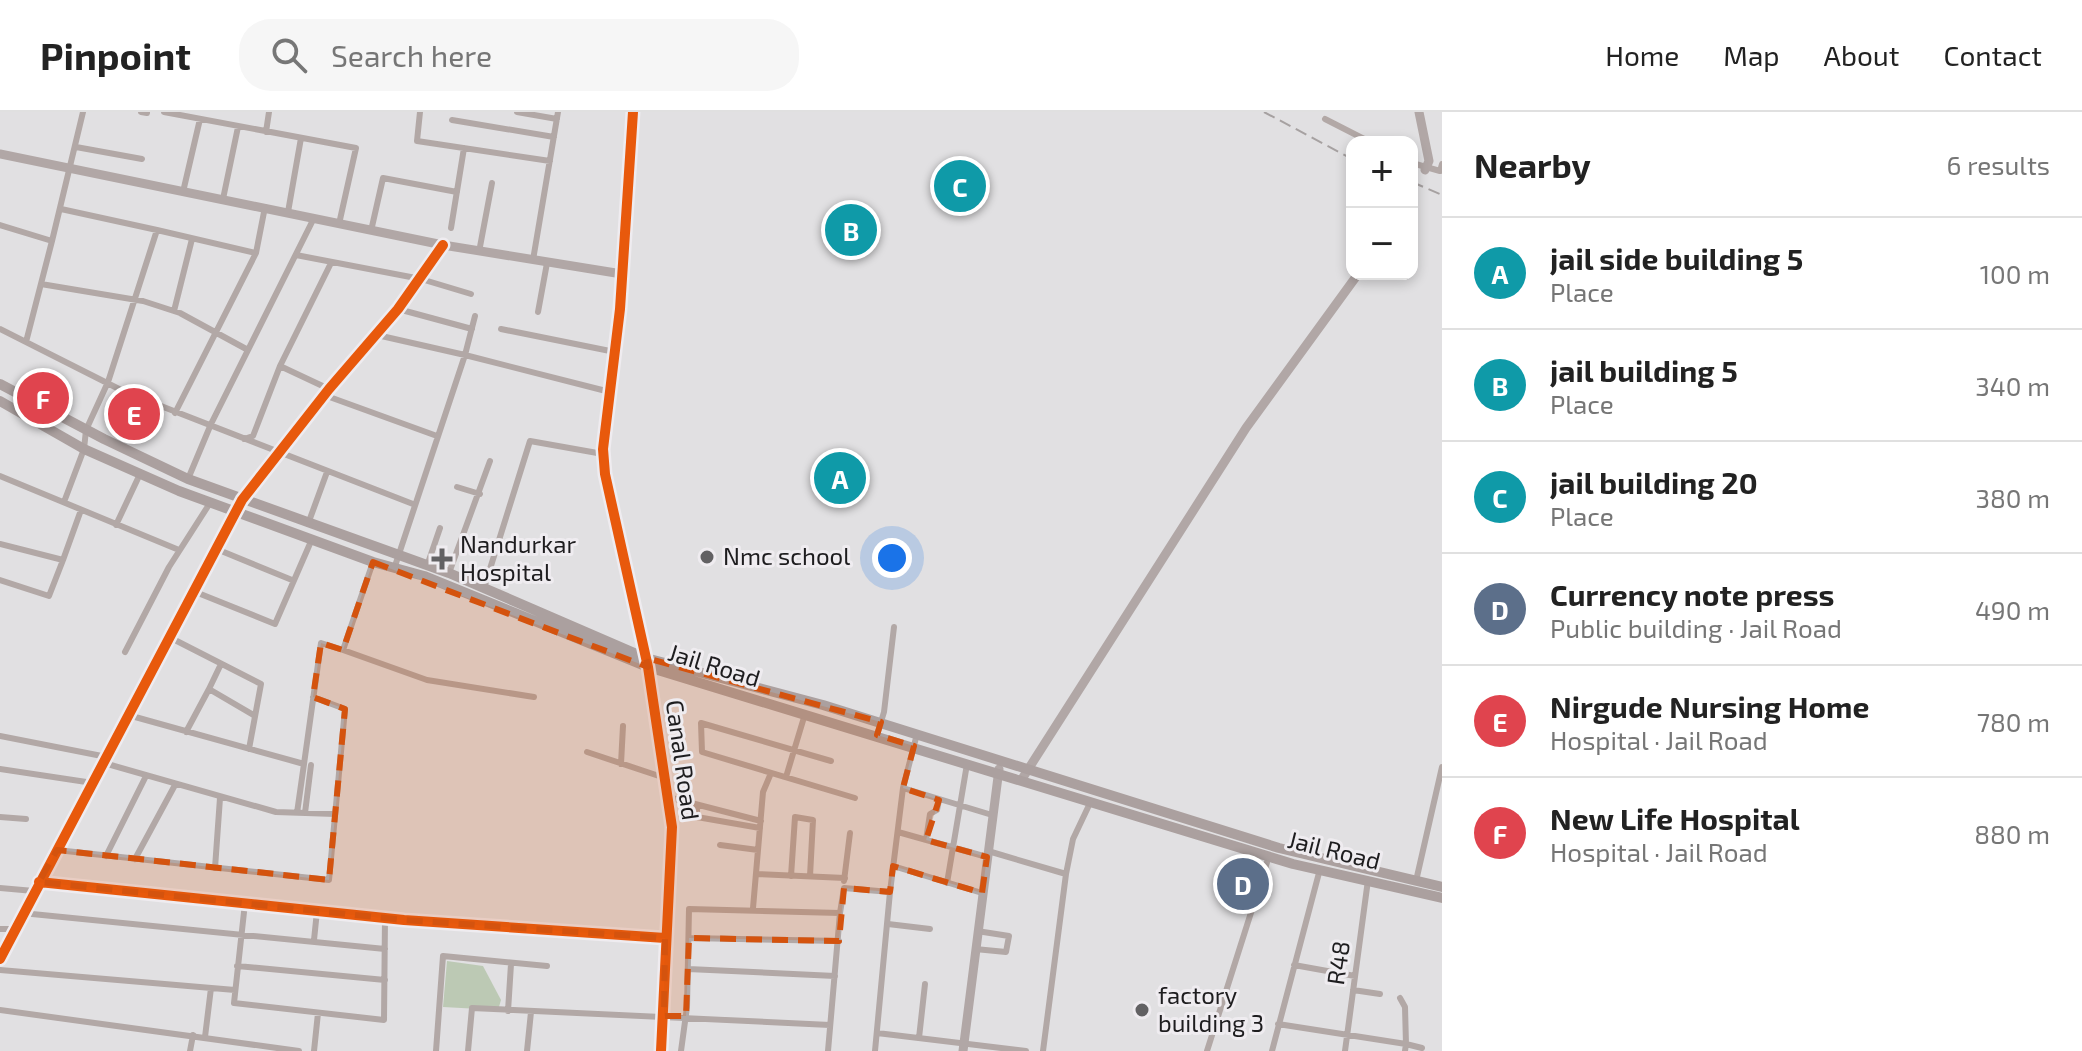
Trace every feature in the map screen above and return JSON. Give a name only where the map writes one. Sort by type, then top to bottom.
[{"type":"main road","points":[[0,384],[188,479],[449,573],[647,662],[881,722],[1000,767]]},
{"type":"main road","name":"Jail Road","points":[[1,406],[84,449],[210,503],[479,598],[647,662],[805,714],[967,762],[1000,767],[1091,801],[1154,814],[1269,856],[1320,869],[1370,875],[1442,898]]},
{"type":"main road","points":[[1025,775],[1370,875],[1442,887]]},
{"type":"street","points":[[26,342],[83,112]]},
{"type":"street","points":[[164,112],[188,114],[238,127],[356,148],[339,224]]},
{"type":"street","points":[[266,132],[269,112]]},
{"type":"street","points":[[420,112],[417,141],[550,161]]},
{"type":"street","points":[[517,112],[558,115],[533,260]]},
{"type":"street","name":"Canal Road","points":[[633,112],[622,274],[604,454],[647,662],[672,827],[661,1051]]},
{"type":"street","points":[[1419,112],[1429,161],[1425,170]]},
{"type":"street","points":[[183,192],[200,119]]},
{"type":"street","points":[[1325,119],[1358,136]]},
{"type":"street","points":[[452,120],[554,137]]},
{"type":"street","points":[[223,199],[238,127]]},
{"type":"street","points":[[288,212],[301,138]]},
{"type":"street","points":[[76,147],[142,159]]},
{"type":"street","points":[[451,228],[464,148]]},
{"type":"street","points":[[0,154],[70,171],[265,207],[479,252],[622,274]]},
{"type":"street","points":[[1418,166],[1440,171],[1442,164]]},
{"type":"street","points":[[371,231],[383,178],[457,192]]},
{"type":"street","points":[[479,252],[492,183]]},
{"type":"street","points":[[175,413],[256,253],[265,207]]},
{"type":"street","points":[[61,209],[256,253]]},
{"type":"street","points":[[188,479],[211,424],[314,218]]},
{"type":"street","points":[[0,225],[52,241]]},
{"type":"street","points":[[64,502],[84,449],[86,430],[108,382],[157,230]]},
{"type":"street","points":[[174,311],[192,239]]},
{"type":"street","points":[[0,959],[242,500],[326,392],[398,309],[443,245]]},
{"type":"street","points":[[296,255],[421,279],[471,294]]},
{"type":"street","points":[[244,439],[253,436],[280,366],[331,263]]},
{"type":"street","points":[[538,312],[547,263]]},
{"type":"street","points":[[1025,775],[1246,428],[1354,280]]},
{"type":"street","points":[[41,284],[136,300],[174,311],[248,350]]},
{"type":"street","points":[[398,309],[472,329]]},
{"type":"street","points":[[394,569],[475,316]]},
{"type":"street","points":[[0,329],[175,413],[211,424],[277,454],[413,504]]},
{"type":"street","points":[[501,329],[615,352]]},
{"type":"street","points":[[377,335],[610,392]]},
{"type":"street","points":[[280,366],[326,392],[437,436]]},
{"type":"street","points":[[484,588],[530,441],[604,454]]},
{"type":"street","points":[[449,573],[490,461]]},
{"type":"street","points":[[308,524],[327,472]]},
{"type":"street","points":[[116,525],[140,474]]},
{"type":"street","points":[[0,476],[179,550]]},
{"type":"street","points":[[457,487],[480,494]]},
{"type":"street","points":[[125,652],[179,550],[210,503]]},
{"type":"street","points":[[0,580],[49,596],[81,510]]},
{"type":"street","points":[[427,566],[440,528]]},
{"type":"street","points":[[193,591],[275,624],[312,539]]},
{"type":"street","points":[[0,544],[63,560]]},
{"type":"street","points":[[214,548],[292,580]]},
{"type":"street","points":[[343,650],[373,562]]},
{"type":"street","points":[[877,735],[894,627]]},
{"type":"street","points":[[169,637],[261,684],[249,749]]},
{"type":"street","points":[[301,813],[321,643],[427,680],[534,697]]},
{"type":"street","points":[[186,732],[221,664]]},
{"type":"street","points":[[209,689],[255,716]]},
{"type":"street","points":[[57,850],[329,880],[335,847],[345,709],[313,697]]},
{"type":"street","points":[[786,777],[805,714]]},
{"type":"street","points":[[128,715],[308,764]]},
{"type":"street","points":[[831,761],[701,723],[702,752],[855,798]]},
{"type":"street","points":[[621,764],[623,726]]},
{"type":"street","points":[[875,1051],[903,788],[917,734]]},
{"type":"street","points":[[0,736],[105,760],[175,785],[276,812],[335,814]]},
{"type":"street","points":[[587,752],[665,778]]},
{"type":"street","points":[[947,883],[967,762]]},
{"type":"street","points":[[963,1047],[1000,767]]},
{"type":"street","points":[[1415,882],[1442,767]]},
{"type":"street","points":[[0,769],[93,783]]},
{"type":"street","points":[[753,908],[763,792],[771,773]]},
{"type":"street","points":[[106,856],[146,776]]},
{"type":"street","points":[[135,859],[175,785]]},
{"type":"street","points":[[903,788],[992,815]]},
{"type":"street","points":[[668,797],[760,824]]},
{"type":"street","points":[[215,868],[220,798]]},
{"type":"street","points":[[926,840],[930,814],[937,810],[939,800]]},
{"type":"street","points":[[1043,1051],[1066,874],[1073,839],[1091,801]]},
{"type":"street","points":[[697,805],[697,817],[760,824]]},
{"type":"street","points":[[0,817],[26,819]]},
{"type":"street","points":[[791,876],[795,817],[813,820],[810,876]]},
{"type":"street","points":[[898,832],[1066,874]]},
{"type":"street","points":[[828,1051],[850,833]]},
{"type":"street","points":[[720,845],[758,850]]},
{"type":"street","points":[[1207,1051],[1269,856]]},
{"type":"street","points":[[893,866],[982,893]]},
{"type":"street","points":[[1272,1051],[1320,869]]},
{"type":"street","points":[[756,874],[845,878]]},
{"type":"street","name":"R48","points":[[1345,1051],[1370,875]]},
{"type":"street","points":[[0,888],[37,886],[385,918],[665,938]]},
{"type":"street","points":[[844,888],[890,892]]},
{"type":"street","points":[[245,903],[234,1003],[384,1020],[385,918]]},
{"type":"street","points":[[681,1051],[686,1016],[689,909],[753,908],[840,913]]},
{"type":"street","points":[[314,940],[317,911]]},
{"type":"street","points":[[22,913],[385,949]]},
{"type":"street","points":[[888,924],[930,929]]},
{"type":"street","points":[[0,929],[14,929]]},
{"type":"street","points":[[975,949],[1006,952],[1009,936],[977,931]]},
{"type":"street","points":[[689,938],[839,941]]},
{"type":"street","points":[[436,1051],[443,956],[547,966]]},
{"type":"street","points":[[508,1011],[511,964]]},
{"type":"street","points":[[1294,965],[1355,976]]},
{"type":"street","points":[[237,966],[385,980]]},
{"type":"street","points":[[688,969],[835,976]]},
{"type":"street","points":[[0,970],[235,990]]},
{"type":"street","points":[[919,1038],[925,984]]},
{"type":"street","points":[[205,1037],[211,988]]},
{"type":"street","points":[[1353,990],[1380,994]]},
{"type":"street","points":[[1400,998],[1405,1007],[1405,1048]]},
{"type":"street","points":[[468,1051],[472,1008],[830,1025]]},
{"type":"street","points":[[0,1010],[299,1051]]},
{"type":"street","points":[[527,1051],[531,1012]]},
{"type":"street","points":[[314,1051],[318,1013]]},
{"type":"street","points":[[1278,1024],[1405,1048],[1422,1048]]},
{"type":"street","points":[[877,1033],[963,1047],[1026,1051]]},
{"type":"street","points":[[190,1051],[193,1035]]},
{"type":"highlighted area","points":[[373,562],[648,667],[646,658],[881,722],[877,735],[914,746],[903,788],[939,800],[926,840],[987,857],[982,893],[893,866],[890,892],[844,888],[839,941],[689,938],[686,1016],[664,1016],[665,938],[404,920],[39,882],[57,850],[329,880],[345,709],[313,697],[321,643],[343,650]]},
{"type":"green space","points":[[447,961],[483,966],[501,1000],[498,1010],[443,1007]]},
{"type":"railway","points":[[1264,112],[1346,156]]},
{"type":"railway","points":[[1418,185],[1442,195]]},
{"type":"cycle path","points":[[633,112],[620,309],[603,449],[605,474],[648,667],[672,827],[661,1051]]},
{"type":"cycle path","points":[[0,959],[242,500],[329,389],[398,309],[443,245]]},
{"type":"cycle path","points":[[39,882],[404,920],[665,938]]},
{"type":"place","name":"jail building 20","points":[[960,186]]},
{"type":"place","name":"jail building 5","points":[[851,230]]},
{"type":"place","name":"New Life Hospital","points":[[43,398]]},
{"type":"place","name":"Nirgude Nursing Home","points":[[134,414]]},
{"type":"place","name":"jail side building 5","points":[[840,478]]},
{"type":"place","name":"Nmc school","points":[[707,557]]},
{"type":"place","name":"Nandurkar Hospital","points":[[442,559]]},
{"type":"place","name":"Currency note press","points":[[1243,884]]},
{"type":"place","name":"factory building 3","points":[[1142,1010]]}]
